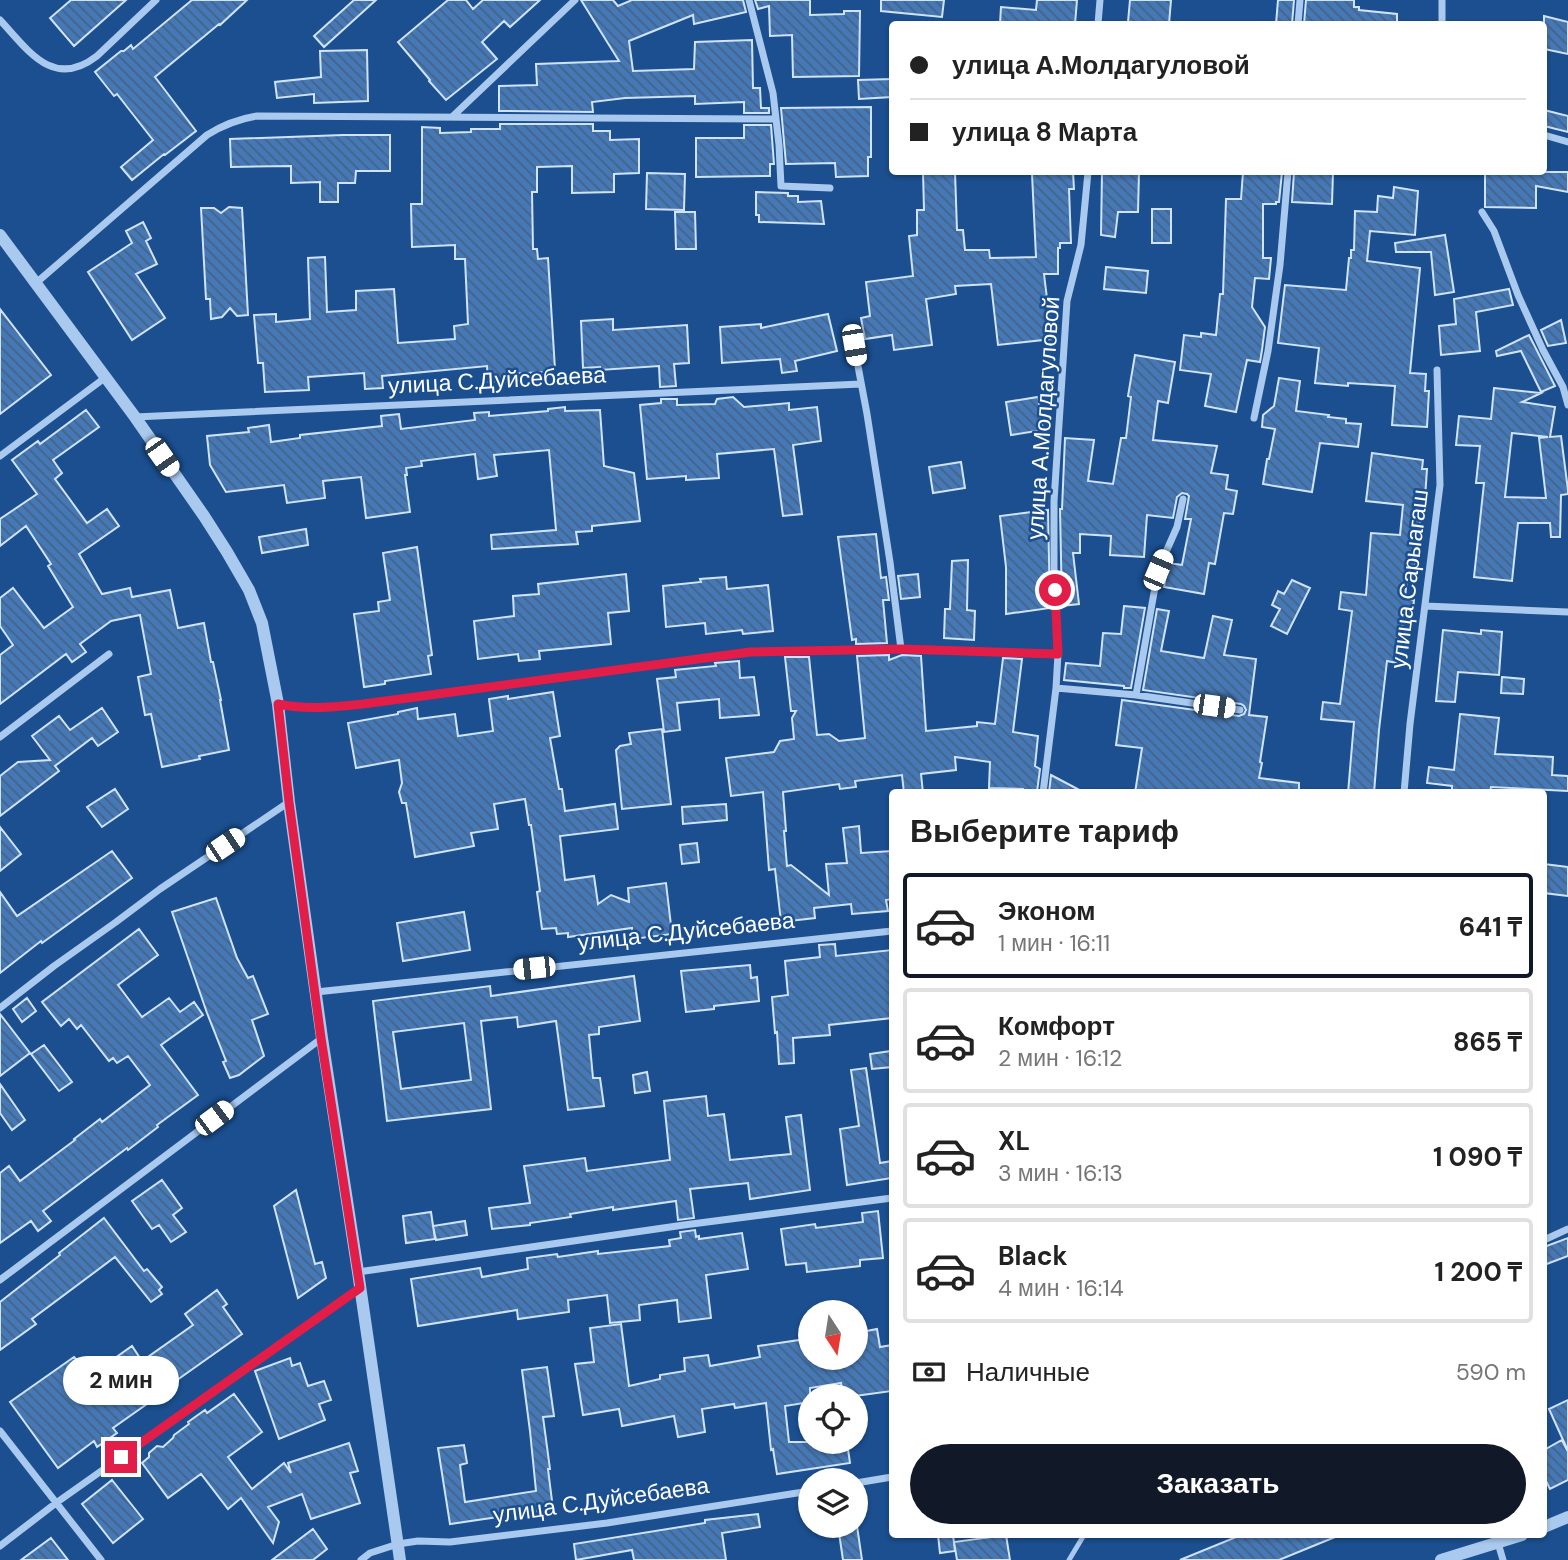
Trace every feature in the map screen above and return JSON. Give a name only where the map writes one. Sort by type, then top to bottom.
[{"type":"street","points":[[0,20],[46,65],[55,69],[75,68],[87,64],[97,56],[156,0]]},
{"type":"street","points":[[453,117],[575,0]]},
{"type":"street","points":[[749,0],[773,93],[780,186],[830,188]]},
{"type":"street","points":[[1098,21],[1100,0]]},
{"type":"street","points":[[1298,21],[1300,0]]},
{"type":"street","points":[[1442,0],[1442,21]]},
{"type":"street","points":[[36,283],[206,135],[224,124],[241,119],[257,116],[776,119]]},
{"type":"street","points":[[1547,136],[1568,142]]},
{"type":"street","name":"улица А.Молдагуловой","points":[[1043,789],[1058,654],[1054,501],[1067,301],[1081,245],[1088,175]]},
{"type":"street","points":[[1254,418],[1268,351],[1280,265],[1288,175]]},
{"type":"street","points":[[1482,212],[1494,231],[1523,306],[1563,387],[1568,405]]},
{"type":"street","points":[[0,235],[135,417],[221,543],[248,590],[262,623],[278,704],[321,1038],[400,1560]]},
{"type":"street","points":[[854,345],[890,562],[901,649]]},
{"type":"street","name":"улица Сарыагаш","points":[[1404,789],[1440,485],[1437,370]]},
{"type":"street","points":[[0,456],[106,377]]},
{"type":"street","name":"улица С.Дуйсебаева","points":[[135,417],[861,384]]},
{"type":"street","points":[[1136,695],[1158,570],[1177,527],[1183,499]]},
{"type":"street","points":[[1425,606],[1568,612]]},
{"type":"street","points":[[278,704],[310,708],[363,704],[750,652],[901,649],[1058,654]]},
{"type":"street","points":[[0,737],[109,654]]},
{"type":"street","points":[[1056,688],[1136,695],[1240,710]]},
{"type":"street","points":[[0,1008],[160,889],[289,802]]},
{"type":"street","name":"улица С.Дуйсебаева","points":[[316,992],[889,931]]},
{"type":"street","points":[[0,1280],[321,1038]]},
{"type":"street","points":[[358,1272],[889,1198]]},
{"type":"street","points":[[1547,1239],[1568,1229]]},
{"type":"street","points":[[0,1545],[360,1288]]},
{"type":"street","points":[[0,1431],[101,1560]]},
{"type":"street","points":[[868,1481],[889,1478]]},
{"type":"street","name":"улица С.Дуйсебаева","points":[[361,1560],[370,1553],[398,1544],[418,1541],[450,1542],[607,1522],[798,1493]]},
{"type":"street","points":[[1547,1526],[1568,1517]]},
{"type":"street","points":[[1441,1560],[1513,1538]]},
{"type":"street","points":[[1498,1543],[1503,1560]]},
{"type":"lane","points":[[1069,1560],[1082,1538]]},
{"type":"building","points":[[71,0],[126,0],[74,46],[50,18]]},
{"type":"building","points":[[192,0],[247,0],[155,77],[196,131],[132,180],[121,167],[153,140],[117,94],[114,96],[95,72],[121,51],[131,45],[133,49]]},
{"type":"building","points":[[354,0],[376,0],[324,47],[314,36]]},
{"type":"building","points":[[448,0],[466,0],[473,9],[483,0],[540,0],[510,27],[504,21],[482,42],[497,59],[446,100],[398,42]]},
{"type":"building","points":[[581,0],[613,0],[618,6],[632,0],[743,0],[746,12],[694,24],[693,15],[629,41],[633,71],[694,69],[695,42],[752,40],[753,88],[760,88],[761,108],[769,108],[769,113],[744,113],[744,102],[695,104],[695,96],[592,102],[593,112],[499,111],[499,86],[537,85],[536,64],[619,61]]},
{"type":"building","points":[[755,0],[810,0],[810,15],[860,11],[859,76],[793,77],[792,35],[770,36],[769,6],[758,9]]},
{"type":"building","points":[[881,0],[944,0],[942,17],[881,11]]},
{"type":"building","points":[[1037,0],[1077,0],[1075,21],[1000,21],[1001,7],[1036,10]]},
{"type":"building","points":[[1130,0],[1171,0],[1169,21],[1128,21]]},
{"type":"building","points":[[1278,0],[1294,0],[1292,21],[1276,21]]},
{"type":"building","points":[[1306,0],[1354,0],[1354,7],[1359,7],[1359,10],[1397,14],[1397,21],[1304,21]]},
{"type":"building","points":[[1544,16],[1568,22],[1568,54],[1547,50],[1547,21],[1544,21]]},
{"type":"building","points":[[367,50],[368,101],[314,103],[314,94],[277,98],[275,82],[321,77],[320,51]]},
{"type":"building","points":[[889,79],[889,97],[859,99],[858,80]]},
{"type":"building","points":[[871,107],[871,157],[868,157],[868,176],[836,177],[835,163],[786,164],[781,108]]},
{"type":"building","points":[[1547,111],[1568,116],[1568,132],[1547,127]]},
{"type":"building","points":[[500,124],[593,124],[593,131],[610,131],[610,140],[639,139],[639,173],[614,174],[614,192],[572,193],[572,166],[537,167],[537,192],[532,192],[533,249],[537,249],[538,259],[548,258],[555,369],[506,374],[506,381],[488,382],[487,366],[382,376],[383,388],[365,389],[364,373],[308,377],[309,390],[265,392],[263,363],[258,363],[254,315],[276,314],[276,322],[310,319],[308,258],[325,257],[327,312],[356,310],[356,291],[394,289],[398,343],[455,339],[454,326],[468,324],[465,259],[455,259],[455,245],[412,247],[411,204],[422,204],[422,127],[440,128],[440,133],[471,132],[471,129],[500,129]]},
{"type":"building","points":[[744,125],[771,125],[774,164],[770,164],[770,176],[696,177],[696,138],[744,138]]},
{"type":"building","points":[[390,135],[390,171],[356,171],[355,183],[338,183],[338,202],[320,202],[320,182],[291,183],[291,166],[231,167],[230,139]]},
{"type":"building","points":[[1547,172],[1568,172],[1568,192],[1536,186],[1536,208],[1485,207],[1485,175],[1547,175]]},
{"type":"building","points":[[647,173],[685,174],[684,210],[646,209]]},
{"type":"building","points":[[923,175],[955,175],[957,230],[963,230],[965,250],[989,250],[990,258],[1036,257],[1032,175],[1073,175],[1074,189],[1069,189],[1071,243],[1060,243],[1058,274],[1044,274],[1052,339],[998,345],[991,284],[955,286],[956,294],[926,299],[932,345],[894,350],[892,335],[865,339],[861,318],[870,316],[866,282],[913,276],[909,236],[917,235],[917,210],[924,210]]},
{"type":"building","points":[[1102,175],[1139,175],[1138,212],[1118,212],[1115,237],[1101,235]]},
{"type":"building","points":[[1243,175],[1282,175],[1279,202],[1263,204],[1263,258],[1271,258],[1269,279],[1255,278],[1252,307],[1265,327],[1260,362],[1247,360],[1236,412],[1205,406],[1211,374],[1180,370],[1184,335],[1216,335],[1220,294],[1223,294],[1226,199],[1241,199]]},
{"type":"building","points":[[1294,175],[1333,175],[1332,204],[1292,202]]},
{"type":"building","points":[[1394,187],[1418,191],[1415,235],[1370,231],[1367,261],[1420,268],[1410,373],[1426,374],[1425,391],[1429,391],[1427,427],[1392,425],[1395,386],[1315,383],[1319,348],[1278,343],[1285,285],[1346,290],[1349,258],[1351,250],[1354,250],[1355,211],[1377,212],[1378,196],[1393,198]]},
{"type":"building","points":[[756,192],[788,193],[788,196],[798,196],[798,202],[821,201],[824,224],[759,222],[759,215],[756,215]]},
{"type":"building","points":[[229,207],[242,208],[248,315],[237,316],[230,308],[222,317],[211,319],[210,299],[206,299],[201,208],[214,208],[221,213]]},
{"type":"building","points":[[1152,209],[1171,209],[1171,243],[1152,243]]},
{"type":"building","points":[[675,212],[695,212],[696,249],[676,249]]},
{"type":"building","points":[[143,222],[151,238],[146,241],[157,264],[136,274],[165,318],[132,340],[88,272],[132,243],[126,231]]},
{"type":"building","points":[[1445,235],[1454,292],[1435,295],[1431,252],[1396,252],[1395,243]]},
{"type":"building","points":[[1106,267],[1148,271],[1146,293],[1104,289]]},
{"type":"building","points":[[1509,289],[1513,305],[1476,312],[1480,351],[1441,355],[1439,326],[1456,324],[1454,299]]},
{"type":"building","points":[[0,309],[51,375],[0,414]]},
{"type":"building","points":[[828,314],[837,351],[795,361],[797,371],[782,373],[780,359],[722,363],[720,327],[761,324],[761,328]]},
{"type":"building","points":[[613,319],[613,330],[687,325],[689,363],[674,364],[676,386],[660,387],[659,366],[600,370],[600,367],[583,368],[581,321]]},
{"type":"building","points":[[1561,320],[1566,343],[1548,346],[1541,330]]},
{"type":"building","points":[[1529,335],[1555,386],[1541,392],[1521,351],[1497,356],[1496,351]]},
{"type":"building","points":[[1135,355],[1175,362],[1168,403],[1158,401],[1153,440],[1217,446],[1211,473],[1228,475],[1226,489],[1237,491],[1233,514],[1224,513],[1215,564],[1209,563],[1204,594],[1164,587],[1168,563],[1182,565],[1191,519],[1185,519],[1189,496],[1182,493],[1177,497],[1173,518],[1147,515],[1144,557],[1110,555],[1111,536],[1080,534],[1080,553],[1073,553],[1079,604],[1062,606],[1060,509],[1065,438],[1094,440],[1088,481],[1113,484],[1121,438],[1126,438],[1131,397],[1128,396]]},
{"type":"building","points":[[1279,378],[1300,381],[1296,411],[1329,415],[1328,417],[1346,419],[1346,423],[1361,424],[1358,447],[1320,443],[1312,492],[1263,484],[1275,429],[1262,427],[1263,415],[1274,406]]},
{"type":"building","points":[[1494,388],[1541,393],[1522,402],[1555,407],[1550,437],[1561,436],[1568,490],[1568,494],[1561,495],[1560,537],[1551,537],[1550,523],[1518,523],[1512,581],[1474,577],[1484,483],[1476,483],[1480,446],[1456,445],[1459,416],[1491,419]],"holes":[[[1512,433],[1548,437],[1539,438],[1546,498],[1505,497]]]},
{"type":"building","points":[[733,397],[744,407],[789,403],[789,410],[817,407],[821,441],[793,445],[802,514],[783,516],[774,449],[717,454],[719,478],[686,480],[686,476],[647,479],[640,405],[661,403],[661,399],[677,399],[677,405],[715,404],[717,399]]},
{"type":"building","points":[[1038,397],[1043,430],[1011,435],[1006,402]]},
{"type":"building","points":[[565,407],[565,411],[600,410],[604,466],[634,473],[640,521],[592,526],[592,531],[576,532],[578,544],[492,549],[491,535],[556,530],[549,450],[494,455],[497,476],[478,479],[475,454],[421,461],[422,466],[406,468],[410,512],[366,518],[361,477],[323,481],[325,498],[287,503],[284,485],[226,492],[210,465],[207,436],[249,432],[248,428],[269,425],[271,442],[300,438],[300,435],[382,426],[381,416],[399,414],[401,429],[475,420],[474,413],[489,412],[489,416]]},
{"type":"building","points":[[86,410],[99,427],[53,460],[62,473],[55,479],[87,523],[107,509],[119,526],[79,554],[102,594],[130,588],[132,597],[170,590],[178,628],[204,623],[229,750],[162,767],[151,714],[145,715],[138,677],[151,674],[140,615],[111,621],[80,644],[86,652],[72,662],[66,654],[0,704],[0,655],[13,645],[0,626],[0,598],[13,588],[44,628],[73,607],[48,566],[51,564],[26,526],[0,546],[0,519],[37,494],[12,460],[38,441],[40,444]]},
{"type":"building","points":[[1372,453],[1423,460],[1422,469],[1427,469],[1424,513],[1421,512],[1415,566],[1408,565],[1405,599],[1414,600],[1412,618],[1404,617],[1397,663],[1387,661],[1374,789],[1348,789],[1354,722],[1321,719],[1323,702],[1340,704],[1352,611],[1339,609],[1341,592],[1366,595],[1371,533],[1400,535],[1403,505],[1366,501]]},
{"type":"building","points":[[961,462],[965,488],[933,493],[929,467]]},
{"type":"building","points":[[1048,510],[1050,608],[1006,614],[1006,567],[1000,516]]},
{"type":"building","points":[[306,529],[308,545],[262,553],[259,537]]},
{"type":"building","points":[[876,534],[881,578],[886,577],[889,600],[883,600],[887,643],[856,644],[856,639],[852,640],[838,537]]},
{"type":"building","points":[[417,547],[432,655],[428,656],[431,674],[364,687],[354,614],[379,611],[378,602],[390,600],[383,553]]},
{"type":"building","points":[[968,560],[967,610],[975,611],[974,640],[944,638],[945,609],[950,609],[952,561]]},
{"type":"building","points":[[626,574],[629,611],[608,613],[611,644],[539,651],[540,659],[519,661],[518,654],[478,659],[474,621],[514,616],[513,596],[539,594],[538,584]]},
{"type":"building","points":[[918,574],[920,597],[901,599],[898,576]]},
{"type":"building","points":[[726,577],[727,589],[768,585],[773,631],[743,634],[742,630],[706,634],[705,623],[666,627],[663,586]]},
{"type":"building","points":[[1292,580],[1310,588],[1287,634],[1271,626],[1280,609],[1272,605],[1278,591],[1284,594]]},
{"type":"building","points":[[1124,606],[1145,608],[1131,688],[1064,680],[1066,663],[1100,666],[1103,633],[1121,634]]},
{"type":"building","points":[[1157,609],[1169,611],[1161,651],[1204,658],[1213,616],[1232,620],[1224,655],[1256,659],[1249,715],[1267,717],[1259,778],[1299,783],[1299,789],[1136,789],[1142,748],[1116,745],[1122,700],[1239,716],[1246,710],[1241,704],[1143,690]]},
{"type":"building","points":[[1443,630],[1481,634],[1481,630],[1502,632],[1499,675],[1458,672],[1455,702],[1436,701]]},
{"type":"building","points":[[889,655],[889,660],[902,655],[921,656],[926,731],[977,726],[977,722],[995,724],[1003,658],[1022,659],[1013,732],[1038,736],[1035,766],[1040,769],[1037,789],[989,788],[990,762],[955,757],[956,770],[921,774],[923,789],[904,789],[902,775],[855,781],[856,787],[840,789],[839,784],[783,792],[787,866],[791,865],[829,895],[826,864],[847,863],[843,828],[859,826],[861,853],[889,851],[889,900],[886,900],[888,911],[852,914],[851,904],[814,908],[815,918],[781,922],[775,869],[769,870],[763,792],[731,796],[726,758],[774,752],[780,741],[794,739],[792,718],[796,711],[791,711],[785,657],[809,657],[817,735],[829,734],[839,741],[865,738],[857,656]]},
{"type":"building","points":[[739,661],[740,678],[754,677],[759,715],[720,718],[719,699],[677,703],[680,730],[664,732],[657,679],[676,677],[675,670]]},
{"type":"building","points":[[1502,677],[1524,679],[1523,694],[1501,693]]},
{"type":"building","points":[[553,692],[560,736],[550,738],[565,811],[615,804],[618,829],[560,836],[565,880],[594,876],[598,904],[611,895],[629,902],[628,888],[666,883],[672,934],[633,939],[632,928],[568,937],[568,933],[557,934],[556,928],[542,929],[537,892],[540,891],[525,799],[494,804],[498,829],[471,833],[474,846],[415,857],[406,803],[402,803],[399,792],[402,783],[399,760],[356,768],[348,723],[417,708],[418,719],[455,714],[458,736],[493,731],[489,699]]},
{"type":"building","points":[[102,708],[118,732],[98,746],[92,738],[55,766],[59,771],[0,816],[0,776],[18,762],[50,760],[32,736],[59,716],[70,730]]},
{"type":"building","points":[[1460,714],[1499,718],[1495,754],[1553,757],[1552,775],[1568,776],[1568,791],[1491,787],[1452,789],[1452,786],[1427,783],[1429,767],[1454,770]]},
{"type":"building","points":[[662,729],[671,804],[622,809],[616,750],[620,746],[631,744],[629,733]]},
{"type":"building","points":[[1051,775],[1077,789],[1049,789]]},
{"type":"building","points":[[115,789],[128,809],[102,827],[87,807]]},
{"type":"building","points":[[726,804],[727,820],[683,824],[682,807]]},
{"type":"building","points":[[0,827],[21,854],[0,871]]},
{"type":"building","points":[[697,843],[699,862],[682,864],[680,845]]},
{"type":"building","points":[[112,851],[132,878],[0,973],[0,892],[17,916]]},
{"type":"building","points":[[1547,864],[1568,867],[1568,896],[1547,893]]},
{"type":"building","points":[[216,898],[237,958],[248,978],[253,976],[268,1014],[252,1020],[264,1056],[239,1075],[230,1078],[172,912]]},
{"type":"building","points":[[464,912],[470,950],[403,961],[397,923]]},
{"type":"building","points":[[139,929],[158,955],[118,985],[142,1017],[169,998],[180,1012],[194,1002],[203,1015],[161,1045],[198,1095],[43,1211],[51,1221],[38,1231],[31,1221],[0,1243],[0,1173],[9,1166],[20,1181],[100,1119],[102,1122],[150,1085],[128,1056],[117,1063],[113,1058],[109,1061],[81,1025],[77,1029],[69,1019],[61,1026],[42,1002]]},
{"type":"building","points":[[835,944],[836,956],[889,950],[889,1018],[829,1025],[830,1035],[793,1038],[794,1063],[779,1064],[772,997],[788,995],[785,961],[820,957],[819,945]]},
{"type":"building","points":[[750,965],[751,978],[757,977],[759,1001],[686,1012],[681,971]]},
{"type":"building","points":[[634,976],[640,1021],[599,1027],[599,1034],[589,1035],[593,1078],[600,1078],[604,1106],[568,1110],[556,1021],[518,1027],[517,1017],[481,1021],[491,1109],[387,1121],[373,1001],[490,986],[491,996]],"holes":[[[464,1023],[471,1080],[401,1089],[393,1032]]]},
{"type":"building","points":[[27,998],[36,1011],[22,1022],[13,1009]]},
{"type":"building","points":[[0,1014],[30,1053],[0,1076]]},
{"type":"building","points":[[44,1045],[72,1082],[59,1091],[31,1054]]},
{"type":"building","points":[[889,1051],[889,1067],[872,1069],[870,1054]]},
{"type":"building","points":[[866,1068],[880,1163],[889,1162],[889,1178],[847,1185],[840,1129],[859,1126],[851,1070]]},
{"type":"building","points":[[647,1072],[650,1091],[635,1093],[633,1075]]},
{"type":"building","points":[[0,1084],[25,1120],[12,1130],[0,1113]]},
{"type":"building","points":[[706,1096],[708,1116],[724,1114],[730,1160],[791,1154],[786,1117],[801,1115],[810,1190],[750,1199],[748,1183],[690,1189],[694,1218],[678,1220],[676,1201],[613,1210],[613,1207],[570,1214],[571,1217],[530,1225],[492,1229],[489,1208],[530,1203],[524,1166],[585,1158],[587,1171],[670,1160],[664,1101]]},
{"type":"building","points":[[162,1180],[182,1208],[173,1215],[186,1232],[171,1242],[159,1225],[152,1229],[132,1201]]},
{"type":"building","points":[[296,1190],[315,1264],[322,1262],[326,1278],[298,1298],[274,1206]]},
{"type":"building","points":[[878,1211],[883,1258],[860,1260],[860,1266],[807,1272],[806,1263],[786,1265],[781,1229],[863,1222],[862,1213]]},
{"type":"building","points":[[431,1212],[435,1239],[406,1243],[403,1216]]},
{"type":"building","points":[[104,1218],[144,1271],[147,1269],[162,1287],[159,1290],[162,1294],[151,1302],[115,1257],[32,1319],[36,1324],[0,1350],[0,1302]]},
{"type":"building","points":[[465,1221],[467,1235],[436,1240],[433,1226]]},
{"type":"building","points":[[695,1230],[699,1239],[742,1233],[748,1269],[706,1275],[711,1318],[679,1322],[677,1300],[639,1305],[640,1320],[610,1323],[607,1295],[568,1300],[569,1312],[518,1319],[517,1310],[418,1326],[411,1279],[480,1268],[482,1277],[528,1269],[527,1258],[670,1246],[669,1240],[681,1238],[680,1232]]},
{"type":"building","points":[[1568,1238],[1568,1256],[1547,1264],[1547,1246]]},
{"type":"building","points":[[217,1290],[227,1304],[223,1307],[242,1334],[113,1428],[117,1433],[97,1447],[94,1441],[58,1468],[10,1402],[74,1357],[81,1361],[91,1375],[132,1346],[142,1361],[193,1325],[185,1314]]},
{"type":"building","points":[[621,1324],[629,1386],[660,1379],[660,1375],[685,1371],[684,1358],[708,1355],[710,1366],[760,1357],[758,1346],[798,1340],[798,1370],[868,1370],[868,1331],[877,1329],[880,1347],[889,1346],[889,1391],[868,1394],[868,1384],[798,1384],[798,1404],[785,1406],[789,1442],[798,1442],[798,1454],[849,1454],[850,1463],[798,1468],[798,1471],[777,1474],[773,1449],[771,1450],[766,1403],[702,1409],[705,1432],[678,1437],[674,1416],[622,1426],[619,1409],[583,1415],[575,1364],[594,1362],[590,1328]]},
{"type":"building","points":[[290,1358],[292,1366],[300,1363],[308,1386],[324,1381],[331,1400],[319,1404],[325,1420],[279,1439],[255,1371]]},
{"type":"building","points":[[547,1367],[554,1416],[543,1417],[553,1509],[450,1524],[438,1448],[464,1445],[467,1463],[460,1465],[465,1502],[536,1491],[522,1370]]},
{"type":"building","points":[[234,1394],[262,1432],[228,1457],[252,1489],[284,1463],[291,1473],[288,1463],[349,1443],[358,1471],[350,1473],[360,1503],[311,1519],[302,1494],[268,1507],[279,1522],[273,1543],[241,1498],[228,1509],[201,1474],[168,1498],[142,1463],[149,1457],[149,1453],[157,1446],[163,1447],[189,1424],[188,1422],[205,1410],[207,1413]]},
{"type":"building","points":[[1568,1400],[1568,1451],[1549,1409]]},
{"type":"building","points":[[1562,1440],[1568,1452],[1568,1480],[1550,1489],[1547,1483],[1547,1448]]},
{"type":"building","points":[[112,1480],[143,1519],[113,1543],[82,1504]]},
{"type":"building","points":[[758,1514],[760,1527],[722,1533],[726,1560],[634,1560],[632,1550],[576,1560],[574,1544],[705,1523],[705,1520]]},
{"type":"building","points":[[313,1529],[327,1549],[313,1560],[272,1560]]},
{"type":"building","points":[[51,1538],[68,1560],[21,1560]]},
{"type":"building","points":[[840,1538],[859,1538],[862,1560],[843,1560]]},
{"type":"building","points":[[938,1538],[953,1538],[955,1551],[940,1553]]},
{"type":"building","points":[[1006,1538],[1010,1560],[957,1560],[954,1542]]},
{"type":"building","points":[[1234,1538],[1333,1538],[1279,1560],[1180,1560]]},
{"type":"route","points":[[121,1457],[360,1288],[321,1038],[278,704],[297,708],[323,708],[363,704],[750,652],[901,649],[1058,654],[1055,590]]}]
